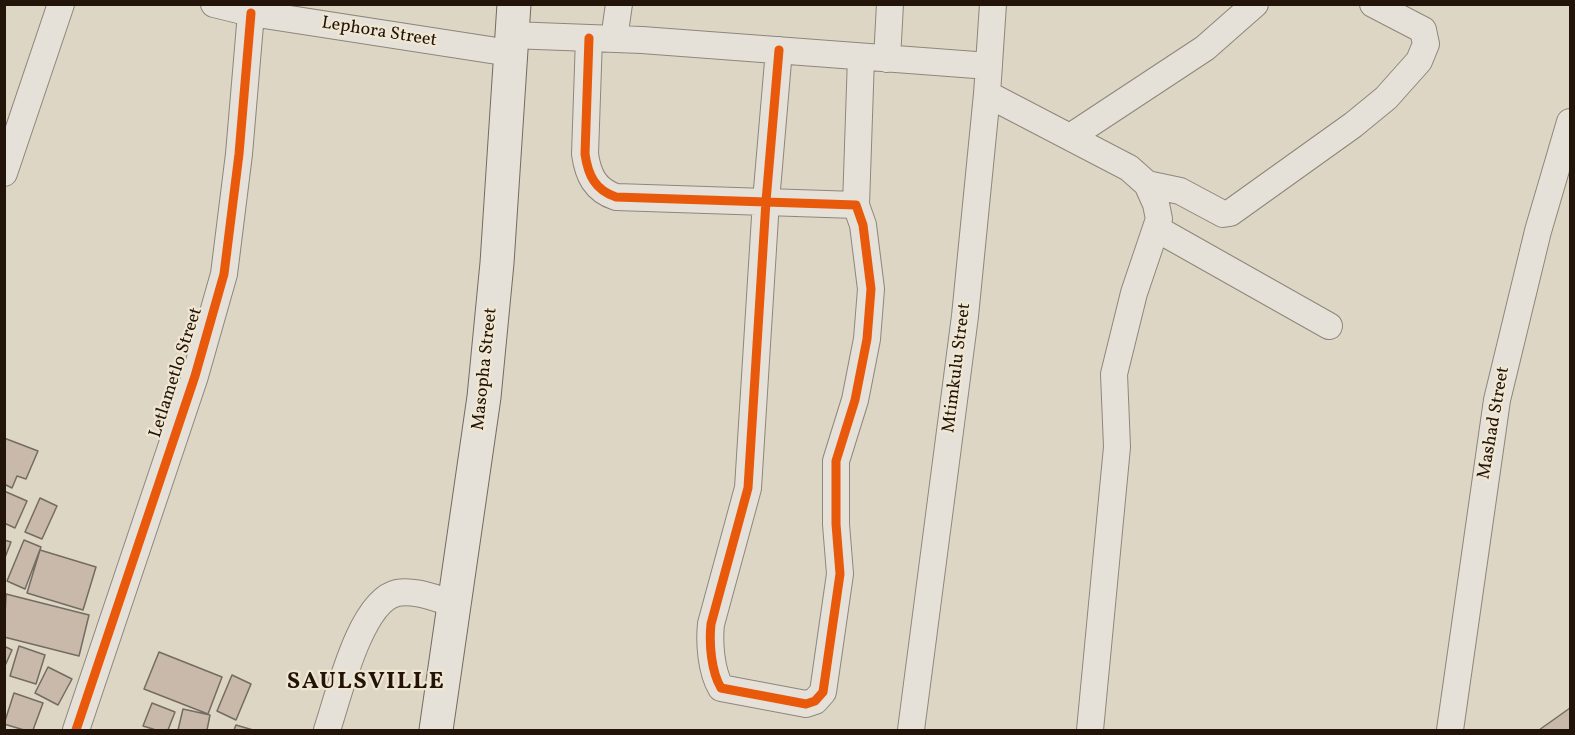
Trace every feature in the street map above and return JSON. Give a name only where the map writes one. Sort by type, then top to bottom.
[{"type":"street","points":[[4,172],[61,4]]},
{"type":"street","name":"Lephora Street","points":[[214,4],[251,13],[989,66]]},
{"type":"street","points":[[614,39],[619,4]]},
{"type":"street","points":[[887,59],[890,4]]},
{"type":"street","name":"Mtimkulu Street","points":[[911,730],[945,480],[987,94],[993,4]]},
{"type":"street","points":[[1070,137],[1205,48],[1255,4]]},
{"type":"street","points":[[1147,184],[1180,191],[1223,214],[1230,213],[1353,125],[1404,79],[1419,61],[1426,45],[1423,30],[1373,4]]},
{"type":"street","name":"Letlametlo Street","points":[[76,730],[195,376],[224,274],[239,154],[251,13]]},
{"type":"street","name":"Masopha Street","points":[[436,730],[456,604],[484,397],[497,264],[512,31]]},
{"type":"street","points":[[589,38],[585,154],[587,170],[604,193],[616,197],[856,205]]},
{"type":"street","points":[[779,51],[766,201],[748,488],[711,624],[710,638],[717,681],[721,688],[806,704],[815,701],[823,692],[840,574],[836,524],[837,461],[855,400],[867,339],[870,277],[863,225],[856,205],[861,57]]},
{"type":"street","points":[[987,94],[1128,168],[1147,184],[1156,204],[1159,219],[1134,293],[1114,374],[1117,447],[1090,730]]},
{"type":"street","name":"Mashad Street","points":[[1450,730],[1497,400],[1538,231],[1570,122]]},
{"type":"street","points":[[1157,229],[1329,326]]},
{"type":"street","points":[[327,730],[360,635],[372,612],[384,599],[396,593],[409,593],[456,604]]},
{"type":"building","points":[[4,438],[38,451],[26,479],[17,476],[12,488],[4,484]]},
{"type":"building","points":[[4,491],[27,501],[15,528],[4,523]]},
{"type":"building","points":[[40,498],[57,506],[42,539],[25,532]]},
{"type":"building","points":[[4,540],[11,542],[4,560]]},
{"type":"building","points":[[24,540],[41,547],[25,589],[7,581]]},
{"type":"building","points":[[40,550],[96,567],[83,610],[27,593]]},
{"type":"building","points":[[6,594],[89,615],[79,656],[4,637]]},
{"type":"building","points":[[4,646],[12,650],[4,668]]},
{"type":"building","points":[[19,646],[45,655],[36,684],[10,676]]},
{"type":"building","points":[[159,652],[222,677],[208,714],[144,689]]},
{"type":"building","points":[[48,667],[72,679],[58,705],[35,693]]},
{"type":"building","points":[[232,675],[251,684],[236,720],[217,711]]},
{"type":"building","points":[[14,693],[43,703],[33,730],[24,730],[4,724]]},
{"type":"building","points":[[152,703],[175,712],[168,730],[156,730],[143,726]]},
{"type":"building","points":[[1570,708],[1570,730],[1539,730]]},
{"type":"building","points":[[183,709],[210,715],[207,730],[178,730]]},
{"type":"building","points":[[236,725],[253,730],[234,730]]},
{"type":"cycle path","points":[[76,730],[195,376],[224,274],[239,154],[251,13]]},
{"type":"cycle path","points":[[589,38],[585,154],[588,169],[594,181],[603,190],[616,197],[856,205],[863,225],[871,289],[867,339],[855,400],[836,461],[836,524],[840,574],[823,692],[815,701],[806,704],[721,688],[715,674],[710,640],[711,624],[748,488],[766,201],[779,50]]},
{"type":"district","name":"SAULSVILLE","points":[[366,684]]}]
